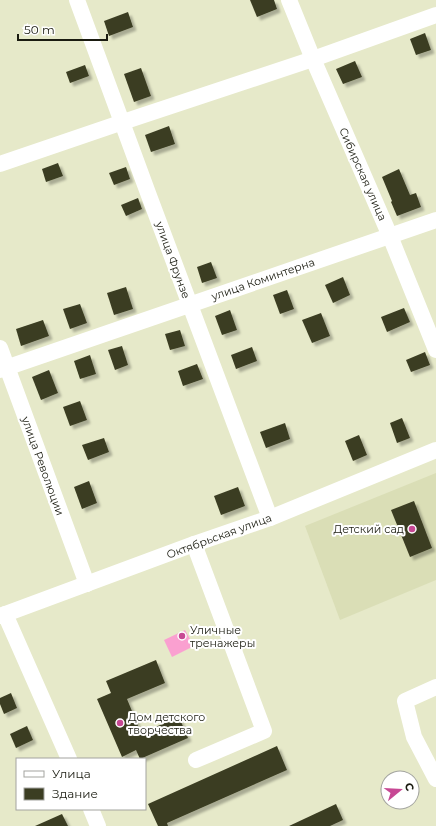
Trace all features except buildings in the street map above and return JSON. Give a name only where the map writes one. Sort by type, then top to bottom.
[{"type":"street","name":"улица Фрунзе","points":[[78,0],[189,305],[270,518]]},
{"type":"street","name":"Сибирская улица","points":[[289,0],[390,236],[436,350]]},
{"type":"street","points":[[0,164],[313,59],[436,15]]},
{"type":"street","name":"улица Коминтерна","points":[[4,368],[436,220]]},
{"type":"street","name":"улица Революции","points":[[0,348],[4,368],[87,584]]},
{"type":"street","name":"Октябрьская улица","points":[[3,615],[194,544],[270,518],[436,450]]},
{"type":"street","points":[[194,544],[264,731],[196,760]]},
{"type":"street","points":[[3,615],[69,758]]},
{"type":"street","points":[[436,687],[405,701],[414,737],[436,779]]},
{"type":"street","points":[[91,810],[98,826]]},
{"type":"shaded area","points":[[436,473],[436,580],[340,620],[305,526]]},
{"type":"shaded area","points":[[185,630],[194,646],[172,657],[164,640]]},
{"type":"place","name":"Детский сад","points":[[412,529]]},
{"type":"place","name":"Уличные тренажеры","points":[[182,636]]},
{"type":"place","name":"Дом детского творчества","points":[[120,723]]}]
